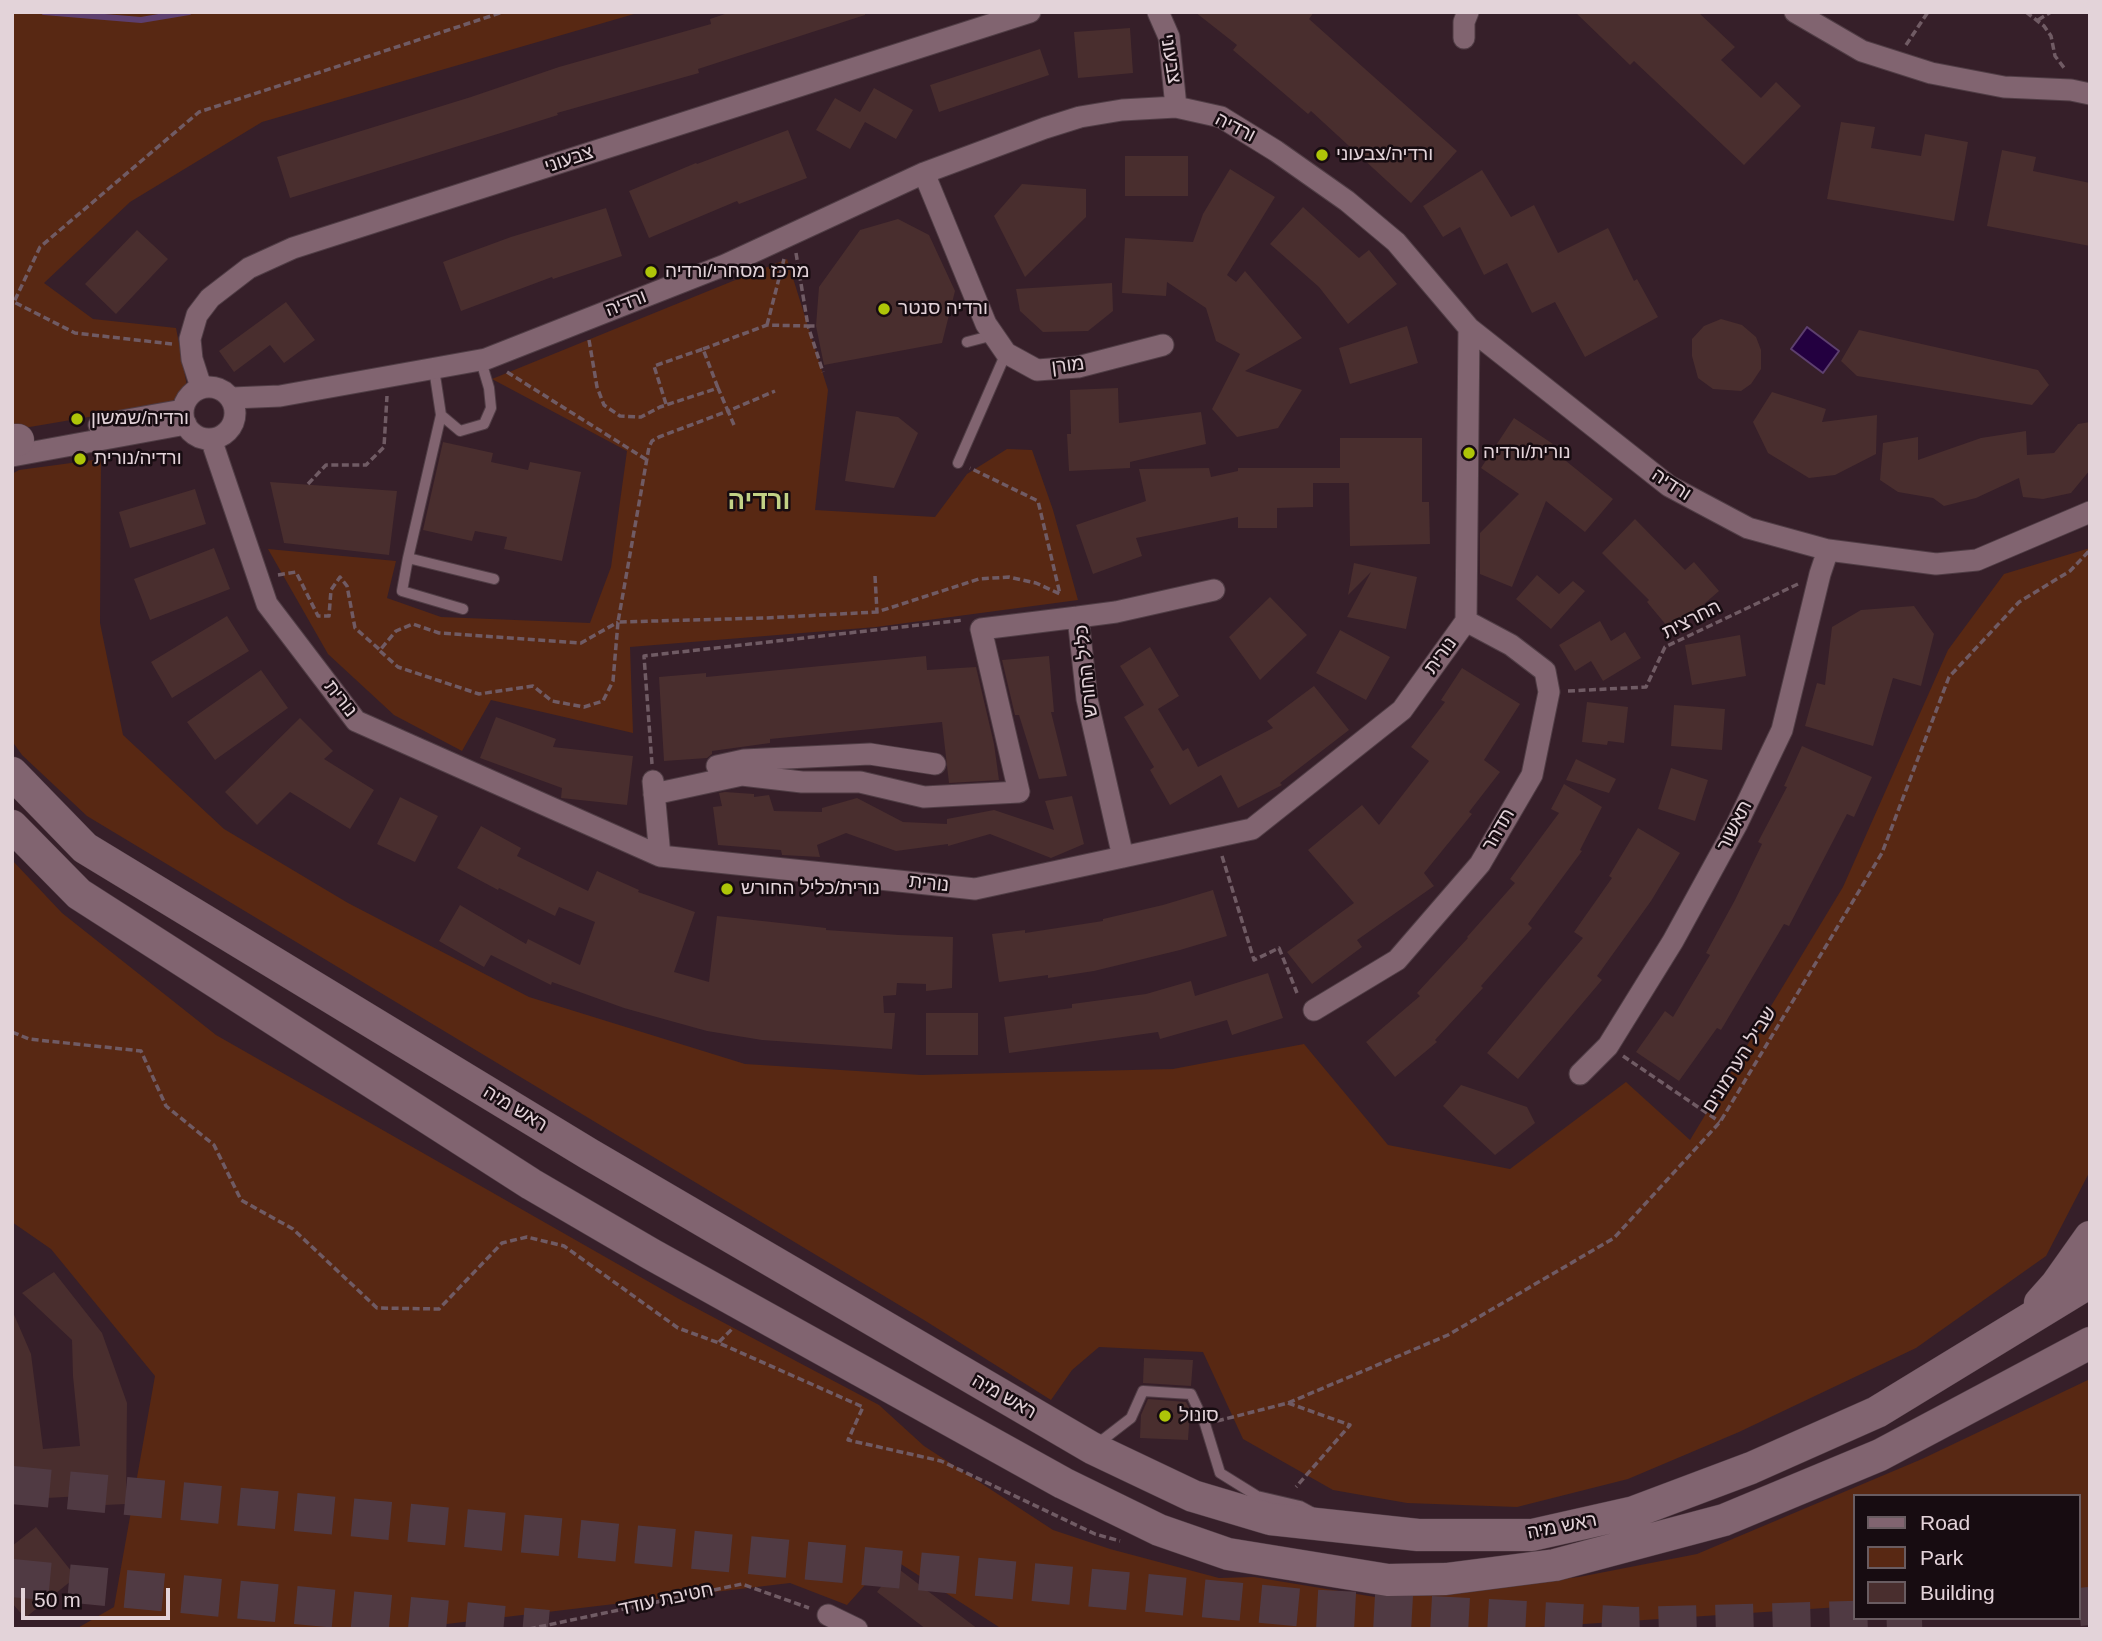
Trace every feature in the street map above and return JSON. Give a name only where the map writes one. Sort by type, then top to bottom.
[{"type":"street","name":"צבעוני","points":[[201,387],[192,359],[190,339],[197,315],[210,298],[249,268],[293,248],[1030,12]]},
{"type":"street","name":"צבעוני","points":[[1158,12],[1170,37],[1176,107]]},
{"type":"street","points":[[1464,38],[1464,22],[1468,12]]},
{"type":"street","points":[[1795,12],[1862,51],[1931,73],[2004,87],[2071,90],[2090,94]]},
{"type":"street","name":"ורדיה","points":[[233,407],[280,396],[484,360],[725,265],[925,173],[1080,117],[1122,110],[1176,107],[1220,117],[1276,151],[1347,201],[1396,242],[1469,328],[1669,486],[1748,528],[1829,550],[1936,564],[1977,560],[2090,512]]},
{"type":"street","points":[[925,173],[986,324],[1000,344]]},
{"type":"street","name":"נורית","points":[[211,439],[267,604],[356,721],[660,856],[975,889],[1252,830],[1402,710],[1466,621],[1469,328]]},
{"type":"street","name":"מורן","points":[[1000,344],[1037,370],[1078,367],[1163,345]]},
{"type":"street","points":[[201,387],[218,388],[233,407],[227,432],[211,439],[196,435],[184,417],[188,396],[201,387]]},
{"type":"street","points":[[14,444],[184,417]]},
{"type":"street","name":"תאשור","points":[[1580,1074],[1608,1046],[1699,894],[1737,824],[1782,730],[1820,574],[1829,550]]},
{"type":"street","name":"כליל החורש","points":[[1123,857],[1087,699],[1078,617],[1116,612],[1214,590]]},
{"type":"street","points":[[654,787],[742,775],[802,782],[860,782],[925,797],[1019,792],[981,629],[1078,617]]},
{"type":"street","points":[[1466,621],[1511,645],[1545,671],[1549,692]]},
{"type":"street","name":"תדהר","points":[[1314,1010],[1397,960],[1480,864],[1532,775],[1549,692]]},
{"type":"street","points":[[654,787],[744,760],[870,754],[935,764]]},
{"type":"street","name":"ראש מיה","points":[[12,773],[85,848],[589,1154],[1092,1448],[1192,1496],[1270,1519],[1418,1535],[1532,1535],[1634,1512],[1751,1468],[1877,1412],[2090,1282]]},
{"type":"street","points":[[654,787],[660,856]]},
{"type":"street","name":"ראש מיה","points":[[12,826],[79,894],[531,1184],[651,1254],[1063,1483],[1159,1530],[1228,1553],[1388,1580],[1446,1579],[1555,1565],[1724,1520],[1880,1455],[2090,1343]]},
{"type":"street","points":[[2017,1328],[2056,1285],[2090,1237]]},
{"type":"street","points":[[828,1615],[857,1629]]},
{"type":"lane","points":[[958,463],[1000,344],[967,342]]},
{"type":"lane","points":[[440,415],[460,431],[484,424],[491,408],[484,360]]},
{"type":"lane","points":[[434,369],[440,415],[402,591],[463,609]]},
{"type":"lane","points":[[408,558],[494,579]]},
{"type":"lane","points":[[1092,1448],[1131,1418],[1143,1391],[1191,1394],[1205,1424],[1220,1473],[1257,1496],[1300,1506],[1344,1528]]},
{"type":"path","points":[[191,346],[75,333],[14,302],[40,247],[199,112],[503,12]]},
{"type":"path","points":[[1896,62],[1928,12]]},
{"type":"path","points":[[2026,12],[2044,26],[2051,36],[2055,56],[2066,70]]},
{"type":"path","points":[[2038,21],[2051,12]]},
{"type":"path","points":[[767,325],[791,235]]},
{"type":"path","points":[[791,235],[808,327],[823,372]]},
{"type":"path","points":[[586,320],[597,387],[604,405],[620,416],[641,417],[666,405],[718,388]]},
{"type":"path","points":[[666,405],[654,366],[767,325],[816,327]]},
{"type":"path","points":[[703,349],[734,425]]},
{"type":"path","points":[[484,360],[647,460]]},
{"type":"path","points":[[308,484],[326,465],[366,466],[384,447],[388,377]]},
{"type":"path","points":[[258,579],[296,572],[305,585],[318,616],[329,616],[331,590],[340,577],[347,586],[355,628],[398,667],[479,694],[533,686],[552,701],[584,707],[603,701],[613,681],[618,622],[649,447],[659,437],[775,391]]},
{"type":"path","points":[[380,650],[396,631],[413,624],[439,633],[582,643],[618,622],[877,612],[979,579],[1009,578],[1036,583],[1060,594],[1038,501],[958,463]]},
{"type":"path","name":"שביל הערמונים","points":[[1205,1424],[1288,1403],[1447,1335],[1614,1237],[1720,1122],[1882,853],[1949,677],[2019,602],[2070,571],[2090,550]]},
{"type":"path","name":"החרצית","points":[[1549,692],[1646,687],[1664,648],[1820,574]]},
{"type":"path","points":[[875,576],[877,612]]},
{"type":"path","points":[[654,787],[644,656],[974,619]]},
{"type":"path","points":[[1216,837],[1254,960],[1279,948],[1297,993]]},
{"type":"path","points":[[12,1032],[29,1039],[141,1051],[166,1106],[214,1144],[241,1200],[293,1229],[377,1308],[439,1309],[502,1243],[527,1237],[564,1246],[678,1328],[719,1343],[863,1407],[848,1440],[941,1461],[1095,1534],[1120,1541]]},
{"type":"path","points":[[1608,1046],[1720,1122]]},
{"type":"path","points":[[1288,1403],[1350,1425],[1296,1487]]},
{"type":"path","name":"חטיבת עודד","points":[[529,1629],[742,1584],[800,1604]]},
{"type":"green space","points":[[12,12],[641,12],[262,122],[130,202],[44,283],[93,319],[176,328],[187,386],[171,403],[12,430]]},
{"type":"green space","points":[[787,259],[828,390],[815,510],[935,517],[967,474],[1007,449],[1032,450],[1053,510],[1078,600],[876,627],[630,647],[633,733],[491,700],[462,751],[394,715],[328,654],[268,549],[396,561],[387,598],[441,617],[590,623],[611,567],[627,451],[492,379]]},
{"type":"green space","points":[[101,459],[100,623],[123,735],[224,829],[348,903],[529,997],[745,1064],[921,1075],[1173,1069],[1304,1044],[1388,1145],[1510,1169],[1626,1082],[1690,1140],[1843,887],[1948,650],[2004,574],[2090,548],[2090,1171],[2046,1256],[1916,1348],[1739,1432],[1628,1479],[1517,1507],[1407,1503],[1333,1490],[1243,1439],[1203,1352],[1099,1347],[1072,1370],[1051,1400],[924,1320],[87,816],[22,755],[12,741],[12,474],[19,470]]},
{"type":"green space","points":[[12,860],[62,913],[216,1035],[679,1299],[879,1405],[924,1446],[1053,1530],[1110,1549],[1219,1578],[1254,1577],[1381,1598],[1579,1577],[1697,1554],[1922,1459],[2090,1379],[2090,1590],[2081,1591],[2081,1494],[1854,1494],[1854,1606],[1509,1629],[1002,1629],[890,1557],[847,1605],[790,1583],[405,1629],[76,1629],[114,1607],[155,1376],[51,1249],[12,1222]]},
{"type":"shaded area","points":[[1807,327],[1839,351],[1823,373],[1791,349]]},
{"type":"building","points":[[731,12],[865,12],[865,15],[698,69],[699,73],[557,113],[558,115],[290,198],[277,157],[559,67],[711,24],[710,19]]},
{"type":"building","points":[[1195,12],[1314,12],[1309,19],[1457,151],[1411,203],[1311,111],[1308,114],[1233,50],[1237,45]]},
{"type":"building","points":[[1575,12],[1698,12],[1735,47],[1721,60],[1761,98],[1776,82],[1801,106],[1744,165],[1634,61],[1630,65]]},
{"type":"building","points":[[1130,28],[1133,73],[1078,78],[1074,32]]},
{"type":"building","points":[[1040,49],[1049,75],[939,112],[930,85]]},
{"type":"building","points":[[874,88],[913,110],[896,139],[865,122],[850,149],[816,130],[835,98],[860,112]]},
{"type":"building","points":[[1841,122],[1875,127],[1871,148],[1921,156],[1925,134],[1968,142],[1954,221],[1827,199]]},
{"type":"building","points":[[788,130],[807,178],[739,204],[737,201],[649,238],[629,191],[696,163]]},
{"type":"building","points":[[2002,150],[2036,157],[2033,171],[2090,183],[2090,246],[1987,226]]},
{"type":"building","points":[[1125,156],[1188,156],[1188,196],[1125,196]]},
{"type":"building","points":[[1230,169],[1275,197],[1227,275],[1236,282],[1245,271],[1302,338],[1245,371],[1302,390],[1278,428],[1237,437],[1212,409],[1240,354],[1216,341],[1206,308],[1167,282],[1166,296],[1122,293],[1125,238],[1193,242],[1203,214]]},
{"type":"building","points":[[1482,170],[1511,217],[1534,205],[1558,253],[1608,228],[1634,281],[1637,279],[1658,317],[1585,357],[1555,302],[1532,313],[1507,263],[1484,275],[1460,227],[1443,237],[1423,206]]},
{"type":"building","points":[[1022,184],[1086,189],[1086,217],[1025,277],[994,216]]},
{"type":"building","points":[[1303,207],[1359,258],[1369,250],[1397,284],[1348,324],[1319,287],[1270,244]]},
{"type":"building","points":[[606,208],[622,256],[553,279],[552,277],[461,311],[443,262],[511,237]]},
{"type":"building","name":"ורדיה סנטר","points":[[898,219],[929,235],[955,291],[942,343],[824,365],[816,326],[819,287],[860,230]]},
{"type":"building","points":[[137,230],[168,259],[116,314],[85,284]]},
{"type":"building","points":[[1112,283],[1113,311],[1088,331],[1043,332],[1020,311],[1016,289]]},
{"type":"building","points":[[286,302],[315,340],[284,363],[270,345],[234,372],[219,351]]},
{"type":"building","points":[[1721,319],[1742,325],[1756,337],[1761,350],[1761,369],[1751,384],[1741,391],[1713,389],[1698,378],[1692,356],[1692,339],[1704,326]]},
{"type":"building","points":[[1407,326],[1418,363],[1350,384],[1339,348]]},
{"type":"building","points":[[1859,330],[2038,370],[2049,385],[2032,405],[1857,376],[1841,361]]},
{"type":"building","points":[[1118,388],[1119,423],[1201,412],[1206,444],[1130,462],[1130,468],[1069,471],[1067,434],[1071,434],[1070,390]]},
{"type":"building","points":[[1772,392],[1826,409],[1822,422],[1877,415],[1876,454],[1835,475],[1809,478],[1768,453],[1753,422]]},
{"type":"building","points":[[856,411],[898,417],[918,433],[894,488],[845,481]]},
{"type":"building","points":[[1514,418],[1553,444],[1550,448],[1613,499],[1585,532],[1546,501],[1512,587],[1480,574],[1480,533],[1519,494],[1481,468]]},
{"type":"building","points":[[2090,422],[2090,470],[2071,493],[2043,499],[2023,497],[2019,478],[1976,498],[1944,506],[1933,498],[1898,492],[1880,480],[1883,443],[1918,437],[1918,460],[1981,438],[2026,431],[2027,455],[2054,453],[2078,424]]},
{"type":"building","points":[[1340,438],[1422,438],[1422,502],[1429,502],[1430,544],[1350,546],[1349,483],[1313,483],[1313,507],[1277,508],[1277,528],[1238,528],[1238,517],[1136,538],[1142,556],[1093,574],[1076,525],[1146,501],[1139,469],[1209,468],[1211,477],[1238,471],[1238,468],[1340,468]]},
{"type":"building","points":[[443,442],[493,453],[491,462],[528,470],[530,462],[581,472],[562,561],[504,549],[507,537],[475,531],[472,541],[423,530]]},
{"type":"building","points":[[270,482],[397,491],[389,555],[284,543]]},
{"type":"building","points":[[195,489],[206,524],[130,548],[119,512]]},
{"type":"building","points":[[1635,519],[1685,570],[1694,562],[1719,591],[1672,632],[1647,602],[1649,600],[1602,553]]},
{"type":"building","points":[[214,548],[230,589],[150,620],[134,579]]},
{"type":"building","points":[[1354,563],[1417,577],[1406,629],[1347,617],[1371,572],[1348,595]]},
{"type":"building","points":[[1537,575],[1559,594],[1573,581],[1585,591],[1551,629],[1516,599]]},
{"type":"building","points":[[1270,597],[1307,635],[1260,680],[1229,637]]},
{"type":"building","points":[[1914,606],[1934,634],[1921,686],[1893,678],[1873,746],[1805,726],[1817,683],[1825,685],[1832,627],[1861,610]]},
{"type":"building","points":[[227,616],[249,651],[172,698],[151,662]]},
{"type":"building","points":[[1600,621],[1611,641],[1625,632],[1641,658],[1603,681],[1591,661],[1575,671],[1559,645]]},
{"type":"building","points":[[1340,630],[1390,657],[1366,700],[1316,673]]},
{"type":"building","points":[[1740,635],[1746,676],[1692,685],[1685,645]]},
{"type":"building","points":[[1150,647],[1179,696],[1158,709],[1183,751],[1188,748],[1198,767],[1273,728],[1267,721],[1314,686],[1349,730],[1280,783],[1282,785],[1238,808],[1221,775],[1170,805],[1150,770],[1154,767],[1124,717],[1144,705],[1120,666]]},
{"type":"building","points":[[926,656],[927,670],[976,667],[994,744],[999,780],[949,783],[942,722],[770,739],[770,743],[712,751],[707,758],[664,761],[659,677],[706,673],[706,677]]},
{"type":"building","points":[[1049,656],[1054,712],[1051,712],[1067,776],[1039,779],[1019,715],[1015,715],[1002,660]]},
{"type":"building","points":[[1462,668],[1520,704],[1484,760],[1500,772],[1469,812],[1472,814],[1424,873],[1434,886],[1357,940],[1362,947],[1312,984],[1287,952],[1354,903],[1308,850],[1362,805],[1379,825],[1429,761],[1411,747],[1445,702],[1441,700]]},
{"type":"building","points":[[261,670],[288,708],[215,760],[187,722]]},
{"type":"building","points":[[1587,702],[1628,707],[1624,743],[1608,741],[1607,745],[1582,742]]},
{"type":"building","points":[[1674,705],[1725,709],[1722,750],[1671,746]]},
{"type":"building","points":[[496,717],[556,739],[553,747],[633,756],[627,805],[561,798],[562,788],[480,758]]},
{"type":"building","points":[[300,718],[333,751],[324,759],[374,790],[350,829],[290,792],[257,825],[225,792]]},
{"type":"building","points":[[1802,746],[1872,777],[1854,817],[1847,814],[1789,926],[1784,924],[1721,1030],[1717,1028],[1679,1081],[1636,1052],[1665,1011],[1673,1017],[1710,955],[1706,953],[1762,844],[1758,842],[1787,787],[1784,786]]},
{"type":"building","points":[[1576,759],[1616,779],[1609,793],[1566,780]]},
{"type":"building","points":[[1671,768],[1708,780],[1695,821],[1658,809]]},
{"type":"building","points":[[1564,784],[1602,807],[1580,850],[1582,851],[1528,924],[1532,928],[1481,986],[1483,988],[1435,1040],[1437,1042],[1395,1077],[1366,1042],[1420,996],[1417,993],[1515,883],[1510,879],[1559,813],[1551,809]]},
{"type":"building","points":[[719,793],[754,794],[754,797],[769,795],[774,811],[822,812],[822,808],[857,798],[903,822],[947,824],[947,819],[994,810],[1054,830],[1045,801],[1072,796],[1084,844],[1051,858],[990,834],[948,846],[896,851],[846,833],[817,845],[820,857],[782,855],[781,850],[718,845],[713,807],[722,806]]},
{"type":"building","points":[[400,797],[438,816],[415,862],[377,844]]},
{"type":"building","points":[[481,826],[521,848],[517,856],[588,891],[597,871],[639,890],[638,892],[695,912],[674,972],[709,982],[717,916],[826,930],[953,937],[952,988],[926,991],[926,984],[897,983],[896,995],[883,996],[884,1013],[895,1013],[892,1049],[762,1040],[707,1031],[624,1008],[552,982],[551,985],[491,955],[484,967],[439,941],[460,905],[526,944],[528,939],[580,965],[595,922],[559,907],[555,916],[457,868]]},
{"type":"building","points":[[1638,828],[1680,853],[1651,901],[1597,976],[1602,980],[1518,1079],[1487,1053],[1583,938],[1574,932],[1612,878],[1609,876]]},
{"type":"building","points":[[1213,890],[1227,936],[1094,971],[999,982],[992,934],[1025,930],[1025,933],[1103,921]]},
{"type":"building","points":[[1268,973],[1283,1018],[1232,1035],[1227,1020],[1160,1039],[1158,1032],[1009,1053],[1004,1017],[1146,994],[1191,981],[1195,996]]},
{"type":"building","points":[[926,1013],[978,1013],[978,1055],[926,1055]]},
{"type":"building","points":[[1461,1085],[1527,1107],[1535,1123],[1495,1155],[1443,1106]]},
{"type":"building","points":[[54,1272],[102,1333],[127,1403],[126,1504],[83,1506],[82,1496],[12,1500],[12,1310],[31,1354],[43,1449],[80,1446],[72,1340],[22,1293]]},
{"type":"building","points":[[1144,1358],[1193,1360],[1191,1386],[1143,1383]]},
{"type":"building","points":[[1148,1399],[1186,1402],[1190,1410],[1188,1440],[1140,1438],[1141,1415]]},
{"type":"building","points":[[36,1527],[76,1577],[25,1618],[12,1603],[12,1546]]},
{"type":"building","points":[[896,1567],[978,1629],[926,1629],[877,1592]]},
{"type":"waterway","points":[[44,12],[141,20],[189,12]]},
{"type":"tunnel","points":[[12,1485],[1305,1608],[1634,1626],[1854,1620]]},
{"type":"tunnel","points":[[12,1578],[548,1629]]},
{"type":"tunnel","points":[[2081,1607],[2090,1606]]},
{"type":"place","name":"ורדיה/צבעוני","points":[[1322,155]]},
{"type":"place","name":"מרכז מסחרי/ורדיה","points":[[651,272]]},
{"type":"place","name":"ורדיה סנטר","points":[[884,309]]},
{"type":"place","name":"ורדיה/שמשון","points":[[77,419]]},
{"type":"place","name":"נורית/ורדיה","points":[[1469,453]]},
{"type":"place","name":"ורדיה/נורית","points":[[80,459]]},
{"type":"place","name":"נורית/כליל החורש","points":[[727,889]]},
{"type":"place","name":"סונול","points":[[1165,1416]]},
{"type":"district","name":"ורדיה","points":[[759,502]]}]
